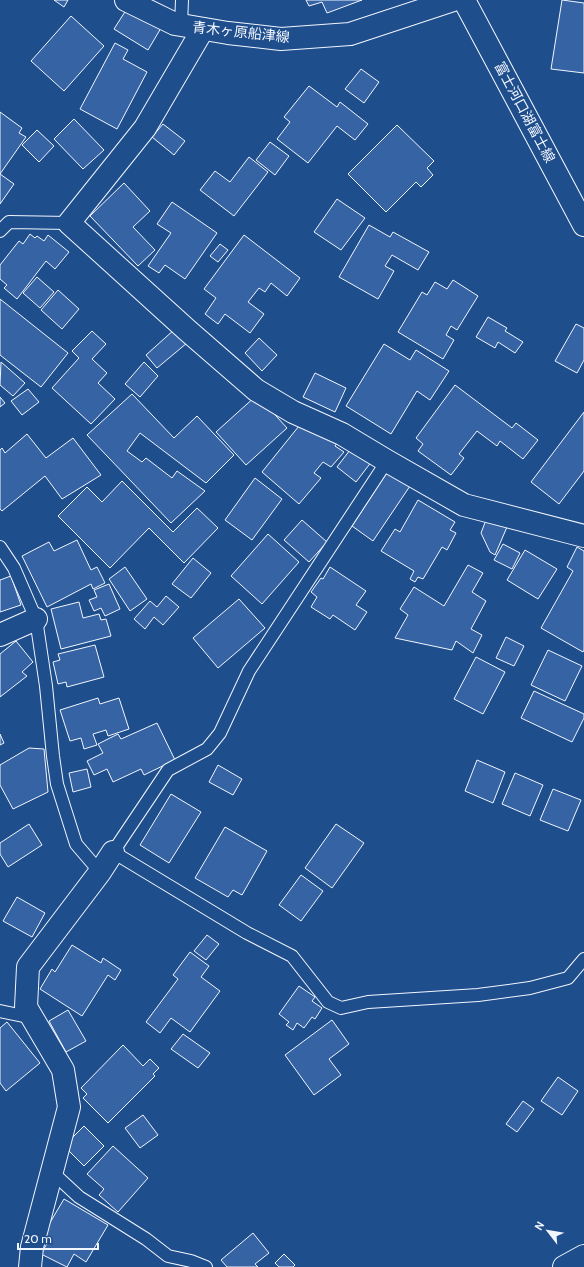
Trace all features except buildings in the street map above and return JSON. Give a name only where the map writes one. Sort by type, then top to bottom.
[{"type":"street","name":"青木ヶ原船津線","points":[[126,0],[176,24],[228,33],[282,39],[350,34],[453,0]]},
{"type":"street","name":"富士河口湖富士線","points":[[464,0],[584,225]]},
{"type":"street","points":[[203,29],[145,128],[69,223],[187,330],[256,390],[293,412],[342,434],[464,506],[584,536]]},
{"type":"street","points":[[0,635],[36,619]]},
{"type":"street","points":[[30,1267],[32,1247],[69,1107],[63,1070],[26,1007],[28,967],[100,872],[113,852]]},
{"type":"street","points":[[564,1267],[584,1256]]},
{"type":"lane","points":[[181,25],[182,0]]},
{"type":"lane","points":[[0,231],[5,219],[69,223]]},
{"type":"lane","points":[[387,461],[248,671],[220,733],[207,749],[168,770],[113,852],[247,933],[292,956],[328,1002],[341,1008],[368,1002],[478,995],[530,988],[568,978],[584,959]]},
{"type":"lane","points":[[0,547],[14,568],[36,619],[46,686],[57,784],[76,844],[100,872]]},
{"type":"lane","points":[[0,1011],[33,1018]]},
{"type":"lane","points":[[52,1172],[79,1197],[168,1256],[191,1261],[206,1267]]}]
